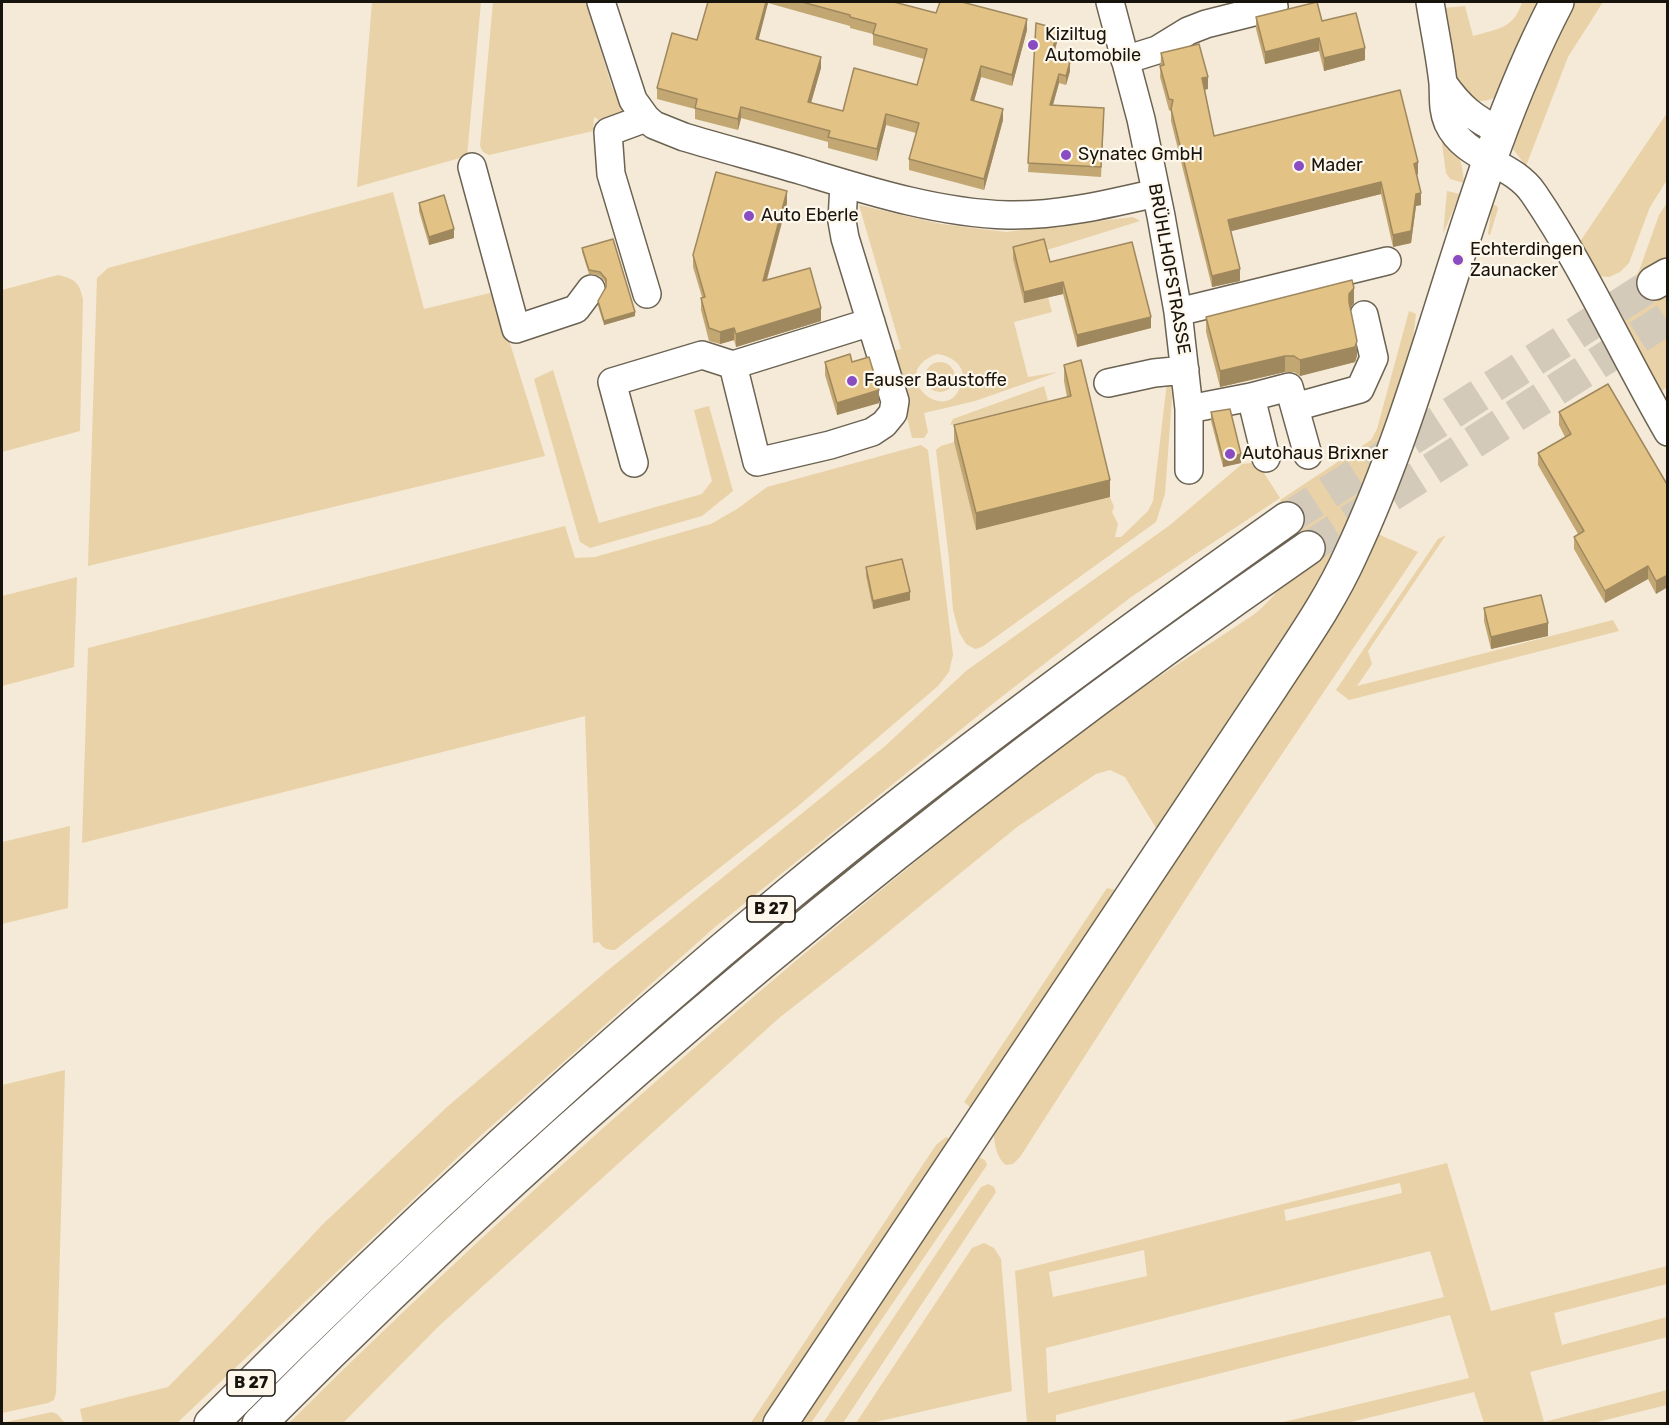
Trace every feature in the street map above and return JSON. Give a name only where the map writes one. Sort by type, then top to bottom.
[{"type":"main road","points":[[780,1424],[1329,598],[1351,555],[1383,478],[1495,146],[1531,54],[1557,2]]},
{"type":"main road","name":"B 27","points":[[211,1424],[383,1254],[476,1167],[628,1031],[748,928],[996,730],[1287,519]]},
{"type":"main road","name":"B 27","points":[[259,1424],[381,1302],[496,1194],[619,1083],[774,951],[896,852],[1065,721],[1308,548]]},
{"type":"street","points":[[601,2],[633,100],[654,125],[684,137],[844,184],[936,206],[1008,215],[1062,212],[1156,193]]},
{"type":"street","name":"BRÜHLHOFSTRASSE","points":[[1110,2],[1141,119],[1178,312],[1189,409],[1189,470]]},
{"type":"street","points":[[1430,2],[1443,83],[1443,108],[1449,124],[1461,142],[1476,153],[1495,146],[1504,166],[1533,191],[1599,304],[1668,432]]},
{"type":"street","points":[[1125,60],[1157,50],[1188,31],[1206,24],[1274,7]]},
{"type":"street","points":[[646,118],[608,132],[611,174],[647,294]]},
{"type":"street","points":[[472,167],[516,329],[576,309],[591,289]]},
{"type":"street","points":[[734,365],[757,462],[830,445],[872,432],[884,424],[893,413],[895,401],[842,221],[844,184]]},
{"type":"street","points":[[1178,312],[1388,261]]},
{"type":"street","points":[[1295,407],[1360,389],[1374,358],[1365,315]]},
{"type":"street","points":[[634,463],[612,382],[702,354],[734,365],[871,322]]},
{"type":"street","points":[[1108,382],[1154,373],[1185,370]]},
{"type":"street","points":[[1189,409],[1289,387],[1308,455]]},
{"type":"street","points":[[1251,397],[1266,458]]},
{"type":"shaded area","points":[[372,2],[481,2],[467,156],[357,187]]},
{"type":"shaded area","points":[[493,2],[586,2],[612,87],[628,114],[604,123],[594,117],[593,131],[489,155],[483,152],[480,146]]},
{"type":"shaded area","points":[[1522,2],[1538,2],[1525,26],[1505,86],[1499,94],[1489,100],[1480,101],[1470,98],[1462,89],[1451,63],[1443,8],[1465,6],[1473,36],[1509,23],[1519,11]]},
{"type":"shaded area","points":[[1573,2],[1603,2],[1568,57],[1526,166],[1513,149],[1531,90]]},
{"type":"shaded area","points":[[1667,113],[1667,180],[1650,207],[1629,263],[1620,272],[1609,277],[1594,276],[1577,246]]},
{"type":"shaded area","points":[[1440,130],[1458,154],[1464,183],[1450,179],[1446,173]]},
{"type":"shaded area","points":[[1447,191],[1460,194],[1443,234]]},
{"type":"shaded area","points":[[393,192],[424,309],[494,292],[545,456],[88,566],[97,278],[108,268]]},
{"type":"shaded area","points":[[1667,203],[1667,260],[1651,270],[1667,297],[1667,387],[1660,392],[1618,314],[1618,301],[1639,271],[1659,215]]},
{"type":"shaded area","points":[[1492,204],[1498,209],[1490,235],[1488,234]]},
{"type":"shaded area","points":[[859,205],[941,224],[1006,232],[1133,217],[1140,221],[1044,251],[1048,297],[1052,312],[1014,322],[1028,377],[1058,372],[975,401],[924,413],[928,432],[924,438],[912,438],[891,351],[901,349]],"holes":[[[937,354],[948,357],[958,364],[963,379],[954,397],[944,401],[933,400],[924,393],[918,384],[916,373],[922,363]]]},
{"type":"shaded area","points":[[58,275],[75,282],[83,299],[80,431],[2,452],[2,290]]},
{"type":"shaded area","points":[[1409,311],[1416,314],[1412,349],[1360,495],[1324,579],[1158,831],[1125,777],[1110,770],[1096,774],[1017,827],[779,1018],[440,1325],[343,1423],[288,1424],[413,1302],[541,1184],[804,954],[1021,777],[1134,693],[1253,615],[1291,579],[1321,559],[1280,500],[1371,440],[1377,429]]},
{"type":"shaded area","points":[[940,362],[951,366],[955,377],[951,388],[940,392],[929,388],[925,377],[929,366]]},
{"type":"shaded area","points":[[553,370],[599,523],[702,494],[712,481],[694,410],[709,406],[733,491],[702,516],[590,548],[580,542],[534,379]]},
{"type":"shaded area","points":[[1167,382],[1171,382],[1172,398],[1165,494],[1156,522],[982,647],[975,649],[966,644],[959,632],[953,610],[936,450],[954,442],[976,530],[1110,497],[1114,507],[1112,512],[1118,524],[1115,537],[1121,537],[1148,511],[1153,501]]},
{"type":"shaded area","points":[[1044,386],[1048,401],[950,425],[953,419]]},
{"type":"shaded area","points":[[921,445],[928,450],[953,655],[949,672],[938,686],[797,807],[615,950],[606,949],[599,942],[593,943],[585,716],[82,843],[88,648],[565,526],[575,558],[595,557],[711,524],[737,509],[767,487]]},
{"type":"shaded area","points":[[1257,462],[1280,498],[1131,597],[1000,698],[715,927],[478,1138],[177,1423],[83,1423],[80,1409],[168,1387],[323,1224],[447,1107],[607,971],[884,747],[966,671],[1170,525],[1242,464]]},
{"type":"shaded area","points":[[1378,534],[1418,552],[1216,852],[1020,1157],[1013,1164],[1006,1165],[997,1153],[993,1126],[1350,588]]},
{"type":"shaded area","points":[[1446,535],[1368,651],[1372,664],[1357,686],[1613,620],[1619,631],[1349,700],[1336,690],[1438,539]]},
{"type":"shaded area","points":[[77,577],[74,667],[2,686],[2,596]]},
{"type":"shaded area","points":[[70,826],[68,908],[2,924],[2,842]]},
{"type":"shaded area","points":[[1107,888],[1119,891],[979,1103],[971,1108],[964,1102]]},
{"type":"shaded area","points":[[65,1070],[56,1393],[54,1400],[48,1403],[2,1413],[2,1085]]},
{"type":"shaded area","points":[[946,1137],[952,1140],[767,1423],[750,1424],[936,1145]]},
{"type":"shaded area","points":[[974,1155],[985,1160],[987,1165],[811,1423],[794,1424]]},
{"type":"shaded area","points":[[1447,1163],[1491,1311],[1667,1266],[1667,1284],[1554,1313],[1562,1345],[1667,1317],[1667,1337],[1530,1372],[1544,1422],[1667,1390],[1667,1405],[1593,1423],[1484,1423],[1474,1392],[1347,1423],[1279,1423],[1469,1378],[1450,1315],[1056,1415],[1056,1423],[1027,1423],[1015,1271]],"holes":[[[1400,1183],[1402,1193],[1286,1221],[1284,1210]],[[1144,1250],[1147,1276],[1053,1297],[1049,1272]],[[1430,1251],[1444,1297],[1048,1393],[1046,1348]]]},
{"type":"shaded area","points":[[988,1184],[994,1187],[996,1192],[843,1423],[823,1423],[981,1187]]},
{"type":"shaded area","points":[[984,1243],[994,1248],[1001,1259],[1012,1391],[871,1423],[856,1423],[972,1248]]},
{"type":"shaded area","points":[[52,1412],[65,1423],[2,1423]]},
{"type":"building","points":[[708,2],[766,2],[756,39],[821,57],[808,102],[843,111],[854,68],[917,85],[927,49],[873,34],[876,24],[802,2],[894,2],[936,13],[940,2],[962,2],[1027,19],[1012,75],[981,66],[971,100],[1003,109],[984,179],[909,159],[919,123],[886,114],[877,149],[828,137],[830,131],[741,107],[738,119],[695,108],[697,99],[657,88],[672,33],[697,40]]},
{"type":"building","points":[[1317,2],[1322,21],[1356,13],[1365,48],[1324,58],[1319,38],[1265,52],[1256,17]]},
{"type":"building","points":[[1036,23],[1058,29],[1051,56],[1070,62],[1066,76],[1059,74],[1050,105],[1104,108],[1101,167],[1028,163]]},
{"type":"building","name":"Mader","points":[[1199,44],[1208,77],[1202,78],[1214,136],[1400,90],[1418,162],[1414,164],[1421,193],[1416,194],[1411,231],[1393,235],[1381,182],[1228,220],[1240,269],[1212,276],[1171,109],[1173,100],[1169,99],[1160,66],[1164,65],[1161,53]]},
{"type":"building","points":[[716,172],[787,191],[763,281],[810,268],[821,308],[736,334],[734,328],[720,332],[709,328],[701,298],[705,297],[693,255]]},
{"type":"building","points":[[444,195],[454,229],[429,237],[419,203]]},
{"type":"building","points":[[613,239],[635,312],[604,321],[598,301],[606,287],[606,279],[600,272],[589,270],[582,248]]},
{"type":"building","points":[[1044,239],[1050,262],[1132,242],[1151,317],[1077,335],[1063,282],[1024,292],[1013,247]]},
{"type":"building","points":[[1352,280],[1354,288],[1349,294],[1349,302],[1357,341],[1355,347],[1300,360],[1294,356],[1285,356],[1220,371],[1206,317]]},
{"type":"building","points":[[850,354],[852,362],[869,357],[879,390],[837,403],[825,362]]},
{"type":"building","points":[[1081,360],[1110,480],[976,513],[954,425],[1071,396],[1064,365]]},
{"type":"building","points":[[1608,384],[1668,486],[1668,575],[1656,581],[1648,566],[1605,591],[1574,537],[1584,531],[1538,453],[1571,434],[1559,412]]},
{"type":"building","points":[[1230,409],[1241,454],[1223,459],[1211,412]]},
{"type":"building","points":[[902,559],[910,592],[873,601],[866,567]]},
{"type":"building","points":[[1541,595],[1548,623],[1491,637],[1484,608]]},
{"type":"tunnel","points":[[1287,519],[1654,283]]},
{"type":"tunnel","points":[[1308,548],[1668,318]]},
{"type":"place","name":"Kiziltug Automobile","points":[[1033,45]]},
{"type":"place","name":"Synatec GmbH","points":[[1066,155]]},
{"type":"place","name":"Mader","points":[[1299,166]]},
{"type":"place","name":"Auto Eberle","points":[[749,216]]},
{"type":"place","name":"Echterdingen Zaunacker","points":[[1458,260]]},
{"type":"place","name":"Fauser Baustoffe","points":[[852,381]]},
{"type":"place","name":"Autohaus Brixner","points":[[1230,454]]}]
